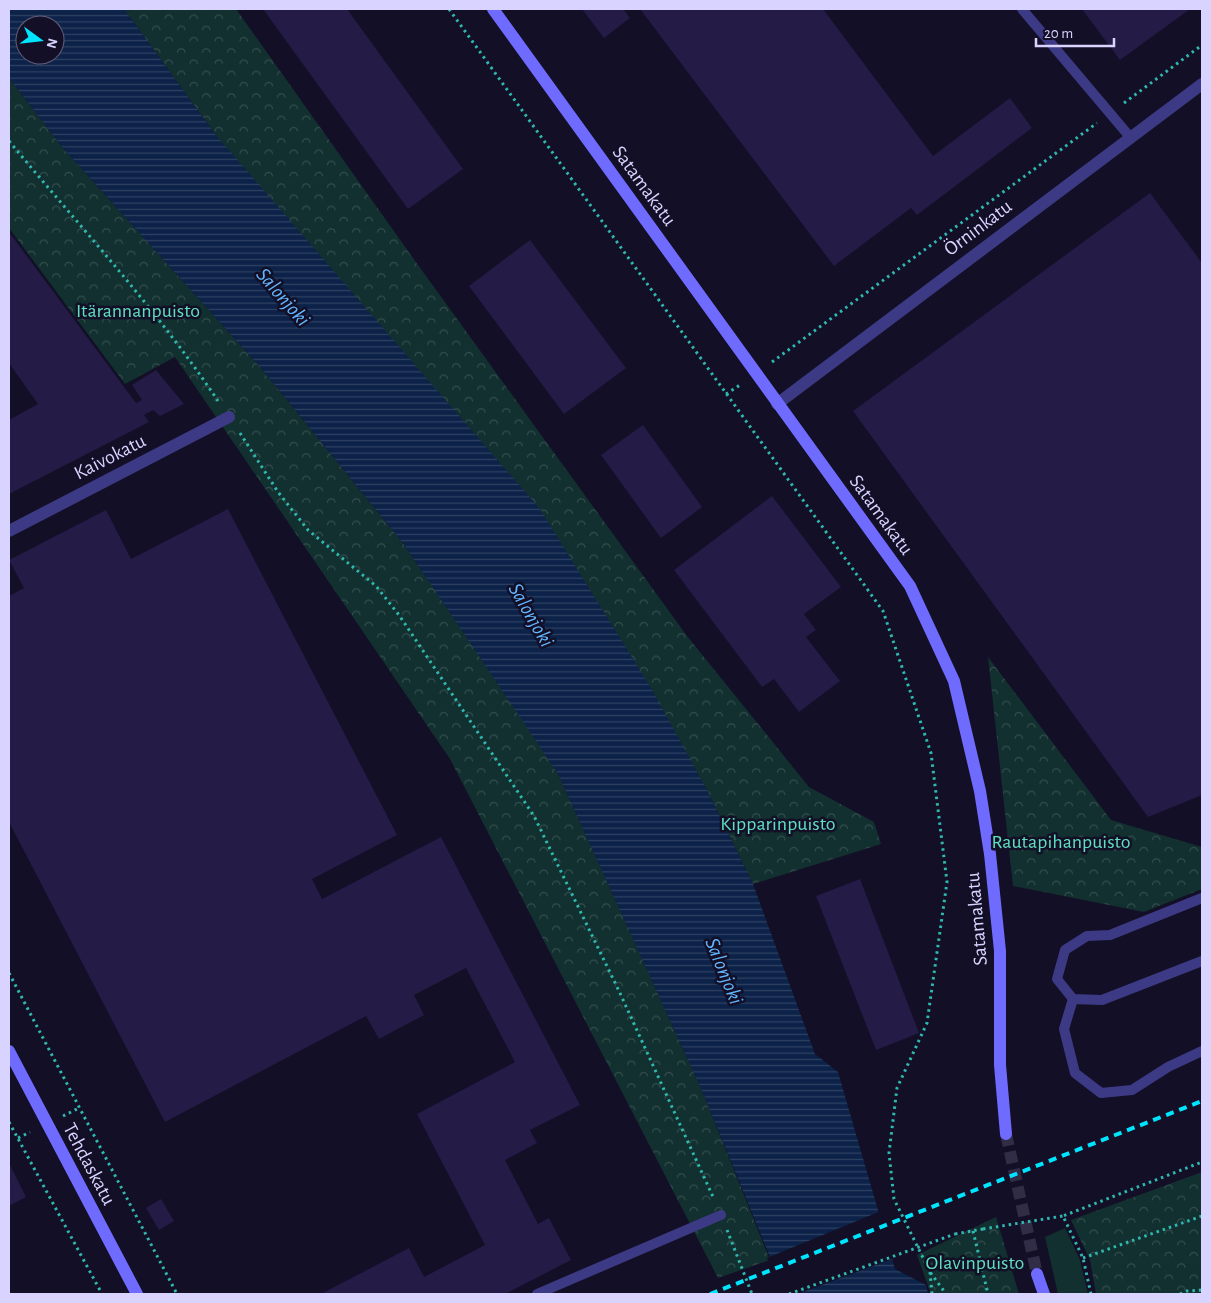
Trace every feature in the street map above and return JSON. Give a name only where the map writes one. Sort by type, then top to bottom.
[{"type":"street","name":"Satamakatu","points":[[493,9],[910,586],[954,681],[980,791],[990,854],[1000,951],[1000,1065],[1006,1134]]},
{"type":"street","name":"Örninkatu","points":[[777,404],[1202,84]]},
{"type":"street","name":"Kaivokatu","points":[[9,531],[229,417]]},
{"type":"street","name":"Tehdaskatu","points":[[9,1051],[137,1294]]},
{"type":"street","points":[[1037,1274],[1044,1294]]},
{"type":"lane","points":[[1022,9],[1130,137]]},
{"type":"lane","points":[[1202,898],[1110,935],[1087,936],[1065,950],[1057,979],[1073,999],[1102,1000],[1202,961]]},
{"type":"lane","points":[[1073,999],[1064,1029],[1075,1073],[1101,1093],[1132,1090],[1168,1067],[1202,1051]]},
{"type":"lane","points":[[537,1294],[721,1215]]},
{"type":"path","points":[[448,9],[884,611],[931,753],[947,882],[927,1023],[897,1088],[889,1153],[894,1199],[930,1272],[946,1294]]},
{"type":"path","points":[[756,374],[1202,45]]},
{"type":"path","points":[[9,141],[124,277],[192,362],[278,492],[308,530],[376,586],[399,615],[534,816],[619,991],[721,1215],[752,1294]]},
{"type":"path","points":[[9,973],[177,1294]]},
{"type":"path","points":[[9,1122],[102,1294]]},
{"type":"path","points":[[789,1294],[955,1234],[1063,1216],[1202,1162]]},
{"type":"path","points":[[1063,1216],[1083,1258],[1091,1294]]},
{"type":"path","points":[[1083,1258],[1202,1216]]},
{"type":"path","points":[[973,1231],[988,1294]]},
{"type":"path","points":[[930,1272],[932,1294]]},
{"type":"path","points":[[1180,1294],[1187,1291],[1202,1290]]},
{"type":"green space","name":"Kipparinpuisto","points":[[124,9],[236,9],[418,265],[687,636],[809,787],[874,822],[881,844],[753,884],[706,788],[215,134]]},
{"type":"green space","name":"Itärannanpuisto","points":[[9,78],[63,148],[261,368],[403,543],[527,725],[558,774],[601,868],[703,1093],[770,1260],[718,1278],[450,759],[175,357],[125,384],[9,228]]},
{"type":"green space","name":"Rautapihanpuisto","points":[[988,657],[1111,820],[1202,847],[1202,889],[1144,912],[1013,886]]},
{"type":"green space","points":[[1202,1172],[1202,1294],[1096,1294],[1090,1260],[1071,1220]]},
{"type":"green space","name":"Olavinpuisto","points":[[996,1217],[1019,1294],[931,1294],[917,1255]]},
{"type":"green space","points":[[1065,1228],[1080,1260],[1088,1294],[1058,1294],[1045,1237]]},
{"type":"water","name":"Salonjoki","points":[[9,9],[124,9],[215,134],[540,509],[651,688],[706,788],[753,884],[815,1054],[838,1072],[895,1269],[926,1285],[928,1294],[785,1294],[703,1093],[558,774],[403,543],[261,368],[63,148],[9,78]]},
{"type":"pier","points":[[881,1211],[895,1258],[797,1294],[782,1294],[767,1258]]},
{"type":"building","points":[[263,9],[347,9],[463,169],[408,209]]},
{"type":"building","points":[[582,9],[623,9],[630,18],[604,38]]},
{"type":"building","points":[[640,9],[823,9],[933,156],[1010,98],[1032,128],[917,215],[911,208],[834,266]]},
{"type":"building","points":[[1082,9],[1190,9],[1120,60]]},
{"type":"building","points":[[1150,193],[1202,263],[1202,795],[1148,817],[853,411]]},
{"type":"building","points":[[9,232],[136,403],[142,400],[132,385],[156,370],[184,404],[160,416],[153,410],[144,415],[149,422],[9,494],[9,420],[38,404],[9,363]]},
{"type":"building","points":[[530,240],[626,368],[564,414],[469,286]]},
{"type":"building","points":[[643,425],[702,507],[661,538],[601,455]]},
{"type":"building","points":[[772,496],[841,587],[804,614],[816,630],[806,637],[840,681],[799,712],[774,679],[762,687],[674,570]]},
{"type":"building","points":[[228,509],[397,835],[312,879],[322,899],[441,837],[580,1105],[530,1130],[537,1143],[505,1160],[538,1224],[549,1218],[571,1260],[505,1294],[321,1294],[409,1248],[424,1277],[485,1245],[417,1114],[515,1062],[466,968],[414,995],[424,1015],[379,1039],[366,1016],[165,1122],[9,822],[9,596],[24,588],[9,560],[106,510],[131,559]]},
{"type":"building","points":[[860,879],[919,1033],[876,1050],[816,896]]},
{"type":"building","points":[[9,1163],[26,1197],[9,1206]]},
{"type":"building","points":[[161,1199],[174,1221],[159,1230],[146,1208]]},
{"type":"tunnel","points":[[1006,1134],[1037,1274]]},
{"type":"railway","points":[[710,1294],[1202,1101]]}]
